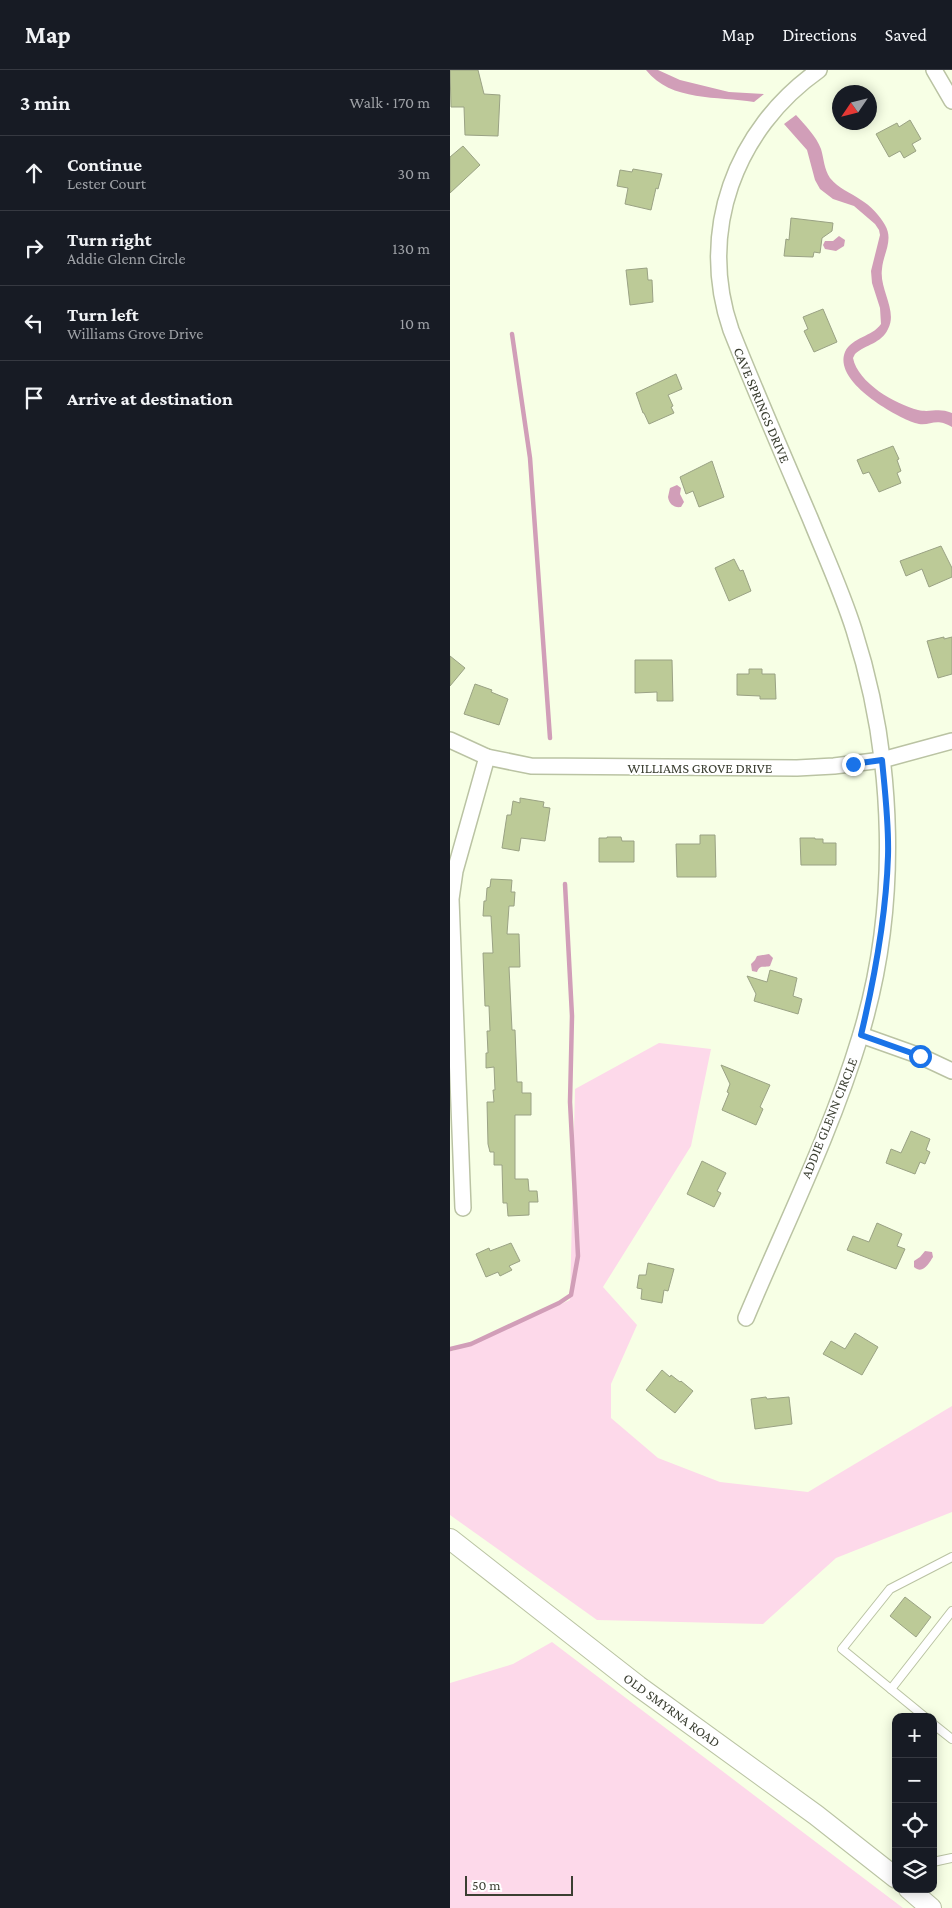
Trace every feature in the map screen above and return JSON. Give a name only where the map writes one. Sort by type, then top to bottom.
[{"type":"street","name":"CAVE SPRINGS DRIVE","points":[[819,70],[791,91],[771,112],[754,136],[740,161],[730,188],[720,228],[718,258],[725,312],[731,330],[854,628],[872,700],[882,760]]},
{"type":"street","points":[[934,70],[952,101]]},
{"type":"street","name":"WILLIAMS GROVE DRIVE","points":[[450,740],[487,757],[516,763],[561,767],[816,768],[882,760],[952,741]]},
{"type":"street","points":[[463,1208],[453,1043],[452,893],[457,863],[487,757]]},
{"type":"street","name":"ADDIE GLENN CIRCLE","points":[[746,1318],[831,1118],[861,1035],[878,955],[886,882],[888,834],[882,760]]},
{"type":"street","points":[[861,1035],[920,1056],[952,1071]]},
{"type":"street","name":"OLD SMYRNA ROAD","points":[[450,1539],[638,1686],[816,1815],[892,1875]]},
{"type":"street","points":[[914,1893],[931,1908]]},
{"type":"lane","points":[[920,1713],[842,1649],[890,1589],[952,1557]]},
{"type":"lane","points":[[890,1689],[952,1611]]},
{"type":"lane","points":[[937,1727],[952,1739]]},
{"type":"lane","points":[[937,1861],[952,1858]]},
{"type":"shaded area","points":[[646,70],[658,70],[680,80],[729,92],[764,94],[754,102],[696,96],[668,88]]},
{"type":"shaded area","points":[[796,115],[819,144],[826,171],[833,182],[871,208],[885,225],[887,231],[888,242],[882,277],[890,307],[890,322],[888,329],[881,338],[855,354],[853,358],[856,367],[870,384],[899,403],[918,410],[943,410],[952,413],[952,427],[941,422],[915,423],[893,413],[867,395],[848,374],[844,363],[845,352],[848,347],[873,332],[881,324],[880,308],[872,283],[871,271],[880,235],[879,230],[875,224],[854,206],[833,199],[820,189],[815,180],[807,150],[784,124]]},
{"type":"shaded area","points":[[839,236],[845,240],[844,246],[836,251],[825,249],[823,245],[825,241],[833,241]]},
{"type":"shaded area","points":[[677,485],[681,488],[680,494],[684,502],[681,507],[672,505],[668,497],[670,488]]},
{"type":"shaded area","points":[[769,954],[773,958],[770,966],[761,967],[757,972],[752,971],[751,964],[757,956]]},
{"type":"shaded area","points":[[659,1043],[711,1049],[691,1146],[603,1287],[637,1325],[611,1384],[611,1418],[658,1458],[720,1482],[808,1492],[952,1406],[952,1512],[836,1558],[763,1624],[597,1620],[450,1515],[450,1350],[453,1351],[570,1300],[575,1089]]},
{"type":"shaded area","points":[[925,1251],[932,1252],[933,1257],[923,1269],[917,1269],[914,1267],[914,1261]]},
{"type":"shaded area","points":[[552,1642],[903,1908],[450,1908],[450,1683],[513,1664]]},
{"type":"building","points":[[450,70],[478,70],[484,94],[500,95],[498,136],[465,135],[464,107],[451,107]]},
{"type":"building","points":[[910,120],[921,139],[912,144],[916,151],[904,158],[900,151],[889,157],[876,134],[897,123],[899,127]]},
{"type":"building","points":[[463,146],[480,165],[450,193],[450,157]]},
{"type":"building","points":[[633,169],[662,174],[658,189],[656,188],[651,210],[625,204],[628,188],[617,186],[620,170],[632,172]]},
{"type":"building","points":[[791,218],[833,223],[832,231],[822,238],[820,253],[814,252],[813,257],[784,256],[786,239],[789,240]]},
{"type":"building","points":[[647,268],[648,280],[652,280],[653,302],[630,305],[626,270]]},
{"type":"building","points":[[823,309],[837,342],[814,352],[804,331],[808,329],[803,317]]},
{"type":"building","points":[[676,374],[682,389],[668,395],[674,413],[649,424],[636,393]]},
{"type":"building","points":[[893,446],[899,459],[897,460],[901,471],[897,473],[901,483],[879,492],[869,472],[863,474],[857,460]]},
{"type":"building","points":[[712,461],[724,497],[699,507],[693,491],[686,494],[680,477]]},
{"type":"building","points":[[941,546],[952,568],[952,577],[929,587],[922,569],[906,576],[900,561]]},
{"type":"building","points":[[734,559],[740,571],[743,570],[751,591],[729,601],[715,568]]},
{"type":"building","points":[[944,637],[944,639],[952,637],[952,674],[938,678],[927,641]]},
{"type":"building","points":[[450,656],[465,668],[450,686]]},
{"type":"building","points":[[635,660],[672,660],[673,701],[657,701],[657,692],[635,693]]},
{"type":"building","points":[[749,669],[762,669],[762,674],[775,674],[776,699],[760,699],[760,696],[737,695],[737,674],[749,674]]},
{"type":"building","points":[[475,684],[492,690],[491,692],[508,699],[499,725],[464,714]]},
{"type":"building","points":[[520,798],[544,802],[543,807],[550,808],[545,841],[521,838],[519,851],[502,848],[507,815],[511,815],[513,801],[520,803]]},
{"type":"building","points":[[700,835],[715,835],[716,877],[677,877],[676,844],[700,844]]},
{"type":"building","points":[[621,837],[622,841],[634,841],[634,862],[599,862],[599,838]]},
{"type":"building","points":[[800,838],[823,839],[823,843],[836,843],[836,865],[801,865]]},
{"type":"building","points":[[491,879],[512,880],[511,892],[515,892],[514,906],[509,906],[507,934],[519,934],[520,967],[509,967],[512,1030],[515,1030],[517,1082],[522,1082],[522,1093],[531,1093],[531,1115],[515,1115],[515,1179],[528,1179],[529,1191],[537,1191],[538,1202],[529,1202],[529,1215],[508,1216],[507,1203],[503,1203],[502,1165],[494,1165],[494,1152],[490,1152],[488,1144],[487,1102],[494,1102],[493,1090],[495,1090],[494,1067],[486,1068],[486,1053],[488,1053],[487,1031],[490,1031],[489,1006],[485,1006],[483,953],[493,953],[491,916],[483,916],[484,901],[486,901],[487,888],[490,887]]},
{"type":"building","points":[[770,970],[797,978],[793,996],[802,999],[798,1014],[754,1001],[756,994],[747,976],[767,982]]},
{"type":"building","points":[[721,1065],[770,1085],[760,1107],[763,1109],[756,1125],[722,1110],[729,1093],[727,1092],[730,1084]]},
{"type":"building","points":[[911,1131],[930,1139],[926,1150],[930,1152],[925,1164],[920,1162],[915,1174],[886,1163],[891,1149],[901,1153]]},
{"type":"building","points":[[702,1161],[726,1173],[717,1191],[721,1193],[714,1207],[687,1194]]},
{"type":"building","points":[[877,1223],[902,1234],[897,1246],[905,1249],[896,1269],[847,1250],[853,1236],[869,1242]]},
{"type":"building","points":[[511,1243],[520,1261],[509,1266],[512,1270],[500,1276],[498,1272],[486,1277],[476,1254],[489,1248],[490,1251]]},
{"type":"building","points":[[648,1263],[674,1269],[668,1291],[664,1290],[662,1303],[641,1299],[642,1289],[637,1288],[639,1275],[646,1275]]},
{"type":"building","points":[[855,1333],[878,1347],[862,1375],[823,1354],[831,1341],[845,1349]]},
{"type":"building","points":[[662,1370],[670,1377],[671,1375],[681,1381],[693,1391],[675,1413],[646,1390]]},
{"type":"building","points":[[766,1397],[767,1399],[789,1397],[792,1424],[755,1429],[751,1399]]},
{"type":"building","points":[[905,1597],[931,1617],[916,1637],[890,1616]]},
{"type":"waterway","points":[[512,334],[530,458],[550,738]]},
{"type":"waterway","points":[[450,1349],[471,1344],[559,1303],[571,1295],[578,1256],[570,1102],[572,1016],[565,884]]},
{"type":"route","points":[[853,764],[882,760],[888,834],[884,920],[861,1035],[920,1056]]}]
